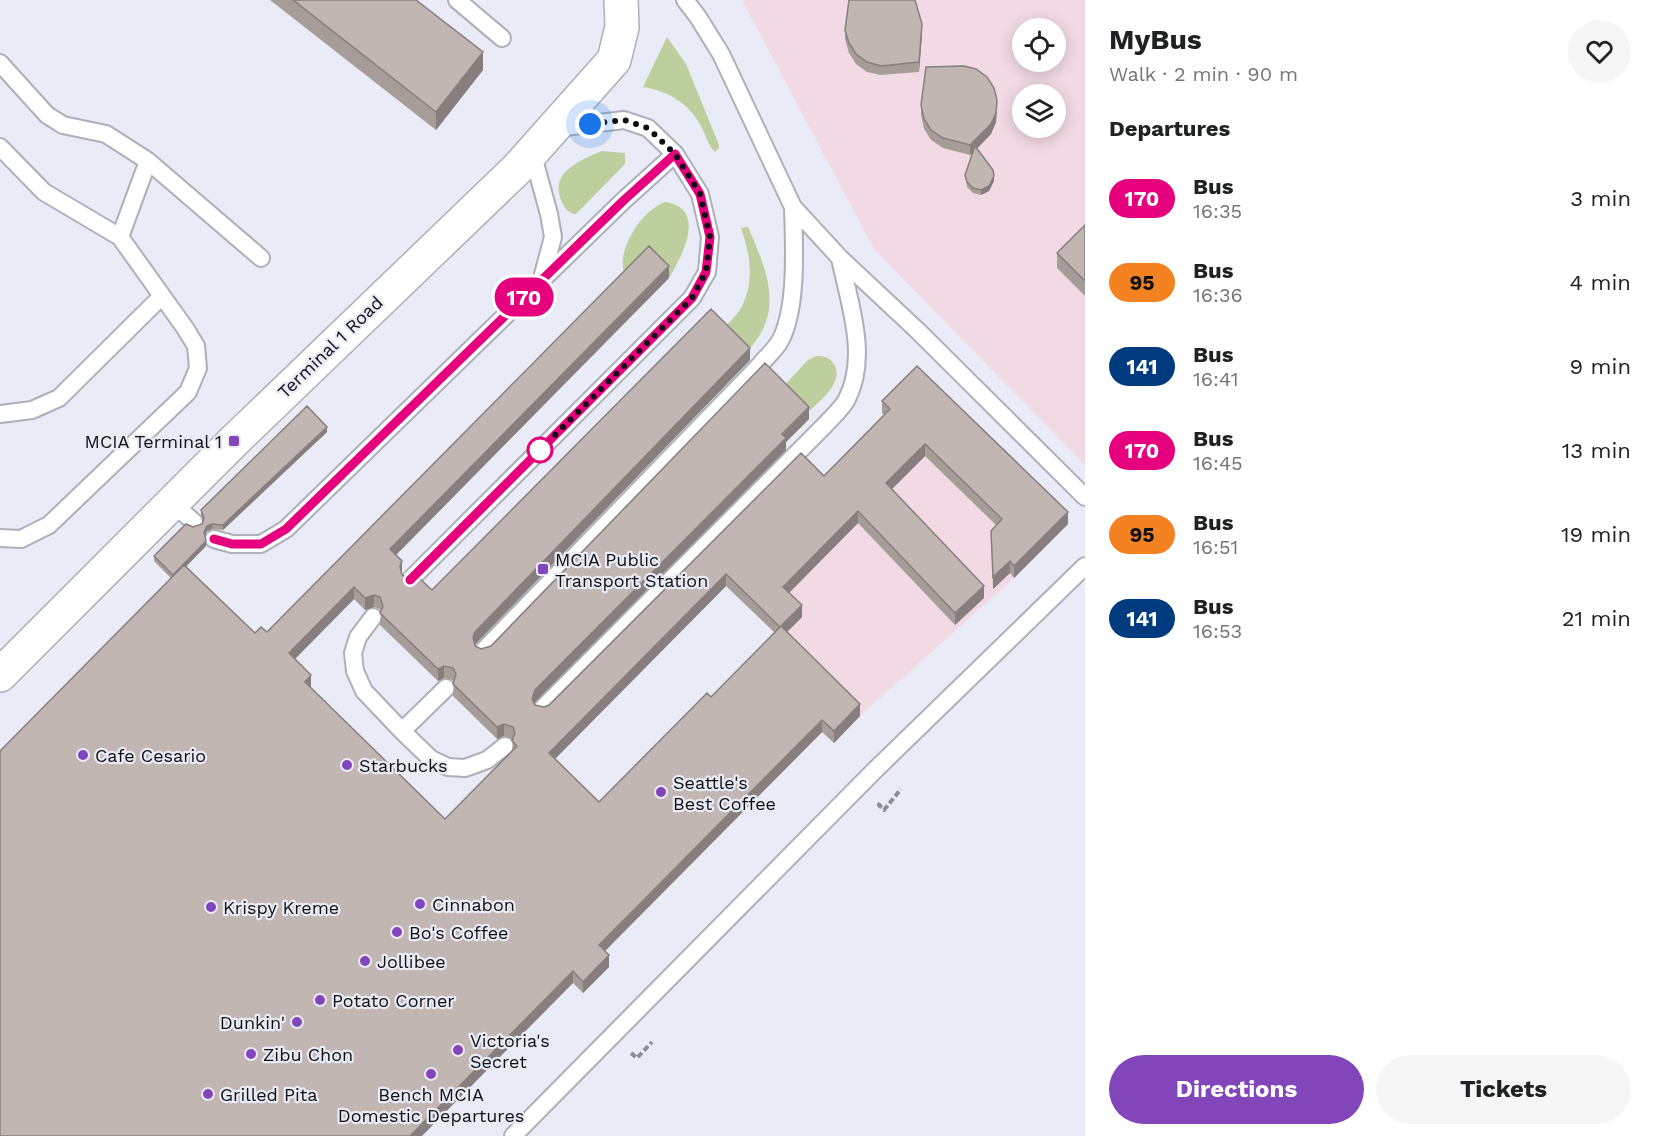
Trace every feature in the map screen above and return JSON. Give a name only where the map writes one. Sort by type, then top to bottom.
[{"type":"street","name":"Terminal 1 Road","points":[[0,675],[183,512],[242,433],[517,169],[555,128],[614,60],[622,27],[621,0]]},
{"type":"lane","points":[[457,0],[502,38]]},
{"type":"lane","points":[[685,0],[721,54],[793,207],[840,258],[918,331],[1085,497]]},
{"type":"lane","points":[[0,63],[47,115],[63,125],[106,134],[148,161],[261,258]]},
{"type":"lane","points":[[410,580],[692,298],[706,272],[710,237],[700,194],[675,154],[648,128],[624,120],[555,128]]},
{"type":"lane","points":[[0,147],[44,192],[120,237],[196,346],[198,368],[188,392],[49,525],[21,539],[0,538]]},
{"type":"lane","points":[[532,152],[553,237],[542,279]]},
{"type":"lane","points":[[214,539],[232,544],[261,544],[286,529],[542,279],[675,154]]},
{"type":"lane","points":[[120,237],[148,161]]},
{"type":"lane","points":[[483,651],[759,366],[780,340],[789,312],[794,272],[793,207]]},
{"type":"lane","points":[[542,709],[823,427],[846,401],[856,375],[856,335],[840,258]]},
{"type":"lane","points":[[0,414],[32,411],[59,398],[162,296]]},
{"type":"lane","points":[[513,1136],[875,770],[1081,578]]},
{"type":"lane","points":[[373,617],[358,637],[353,653],[355,670],[364,691],[402,731],[431,759],[448,767],[465,768],[487,760],[505,746]]},
{"type":"lane","points":[[402,731],[446,688]]},
{"type":"path","points":[[886,796],[879,804],[884,810],[901,789]]},
{"type":"path","points":[[638,1046],[631,1053],[637,1058],[652,1042]]},
{"type":"shaded area","points":[[742,0],[1085,0],[1085,465],[874,249]]},
{"type":"shaded area","points":[[917,377],[1068,524],[1014,578],[860,716],[727,585],[889,421],[882,413]]},
{"type":"green space","points":[[667,37],[686,64],[719,145],[715,152],[696,118],[684,105],[669,95],[643,87]]},
{"type":"green space","points":[[602,151],[625,153],[625,164],[576,214],[571,213],[564,207],[559,192],[559,183],[563,175],[576,163]]},
{"type":"green space","points":[[665,202],[678,206],[686,213],[689,223],[685,246],[680,258],[669,278],[626,282],[623,261],[628,241],[644,217]]},
{"type":"green space","points":[[748,227],[767,278],[769,305],[762,331],[745,354],[721,331],[740,309],[749,286],[749,257],[741,228]]},
{"type":"green space","points":[[816,356],[826,357],[831,361],[836,370],[836,377],[829,392],[805,415],[780,390],[808,360]]},
{"type":"building","points":[[293,0],[416,0],[483,52],[436,112]]},
{"type":"building","points":[[849,0],[915,0],[922,24],[919,62],[881,66],[867,62],[856,54],[845,30]]},
{"type":"building","points":[[964,66],[976,69],[987,77],[994,88],[997,100],[996,113],[991,124],[970,145],[943,138],[931,130],[924,119],[921,105],[926,67]]},
{"type":"building","points":[[975,146],[993,170],[994,176],[989,186],[981,190],[973,188],[967,182],[965,175]]},
{"type":"building","points":[[1085,225],[1085,281],[1057,253]]},
{"type":"building","points":[[649,246],[669,266],[390,549],[402,561],[400,566],[402,575],[408,578],[417,576],[432,590],[711,309],[750,348],[475,632],[473,637],[475,646],[481,649],[491,646],[765,363],[809,407],[782,434],[786,438],[535,690],[532,699],[535,705],[544,707],[549,705],[801,453],[824,476],[890,409],[882,401],[917,366],[1068,512],[1014,566],[1010,561],[993,577],[991,531],[1002,519],[925,444],[886,483],[984,586],[955,613],[858,511],[783,587],[802,605],[781,626],[860,704],[834,731],[822,720],[599,945],[609,955],[583,982],[573,971],[410,1136],[0,1136],[0,751],[184,565],[255,633],[261,627],[267,632]],"holes":[[[726,574],[780,627],[711,697],[707,693],[599,802],[549,753]],[[354,587],[365,598],[374,595],[380,597],[383,606],[380,613],[438,669],[444,666],[453,668],[456,674],[453,684],[497,727],[504,724],[513,727],[515,733],[512,741],[517,746],[445,819],[305,682],[311,675],[289,653]]]},
{"type":"building","points":[[307,406],[327,427],[223,525],[207,526],[204,532],[206,541],[173,575],[154,556],[186,524],[193,527],[202,524],[204,518],[201,510]]},
{"type":"bus line","name":"170","points":[[214,539],[232,544],[261,544],[286,529],[623,201],[675,154],[700,194],[710,237],[706,272],[692,298],[410,580]]},
{"type":"place","name":"MCIA Terminal 1","points":[[234,441]]},
{"type":"place","name":"MCIA Public Transport Station","points":[[543,569]]},
{"type":"place","name":"Cafe Cesario","points":[[83,755]]},
{"type":"place","name":"Starbucks","points":[[347,765]]},
{"type":"place","name":"Seattle's Best Coffee","points":[[661,792]]},
{"type":"place","name":"Cinnabon","points":[[420,904]]},
{"type":"place","name":"Krispy Kreme","points":[[211,907]]},
{"type":"place","name":"Bo's Coffee","points":[[397,932]]},
{"type":"place","name":"Jollibee","points":[[365,961]]},
{"type":"place","name":"Potato Corner","points":[[320,1000]]},
{"type":"place","name":"Dunkin'","points":[[297,1022]]},
{"type":"place","name":"Victoria's Secret","points":[[458,1050]]},
{"type":"place","name":"Zibu Chon","points":[[251,1054]]},
{"type":"place","name":"Bench MCIA Domestic Departures","points":[[431,1074]]},
{"type":"place","name":"Grilled Pita","points":[[208,1094]]},
{"type":"route","points":[[540,450],[692,298],[706,272],[710,237],[700,194],[675,154],[648,128],[624,120],[590,124]]}]
